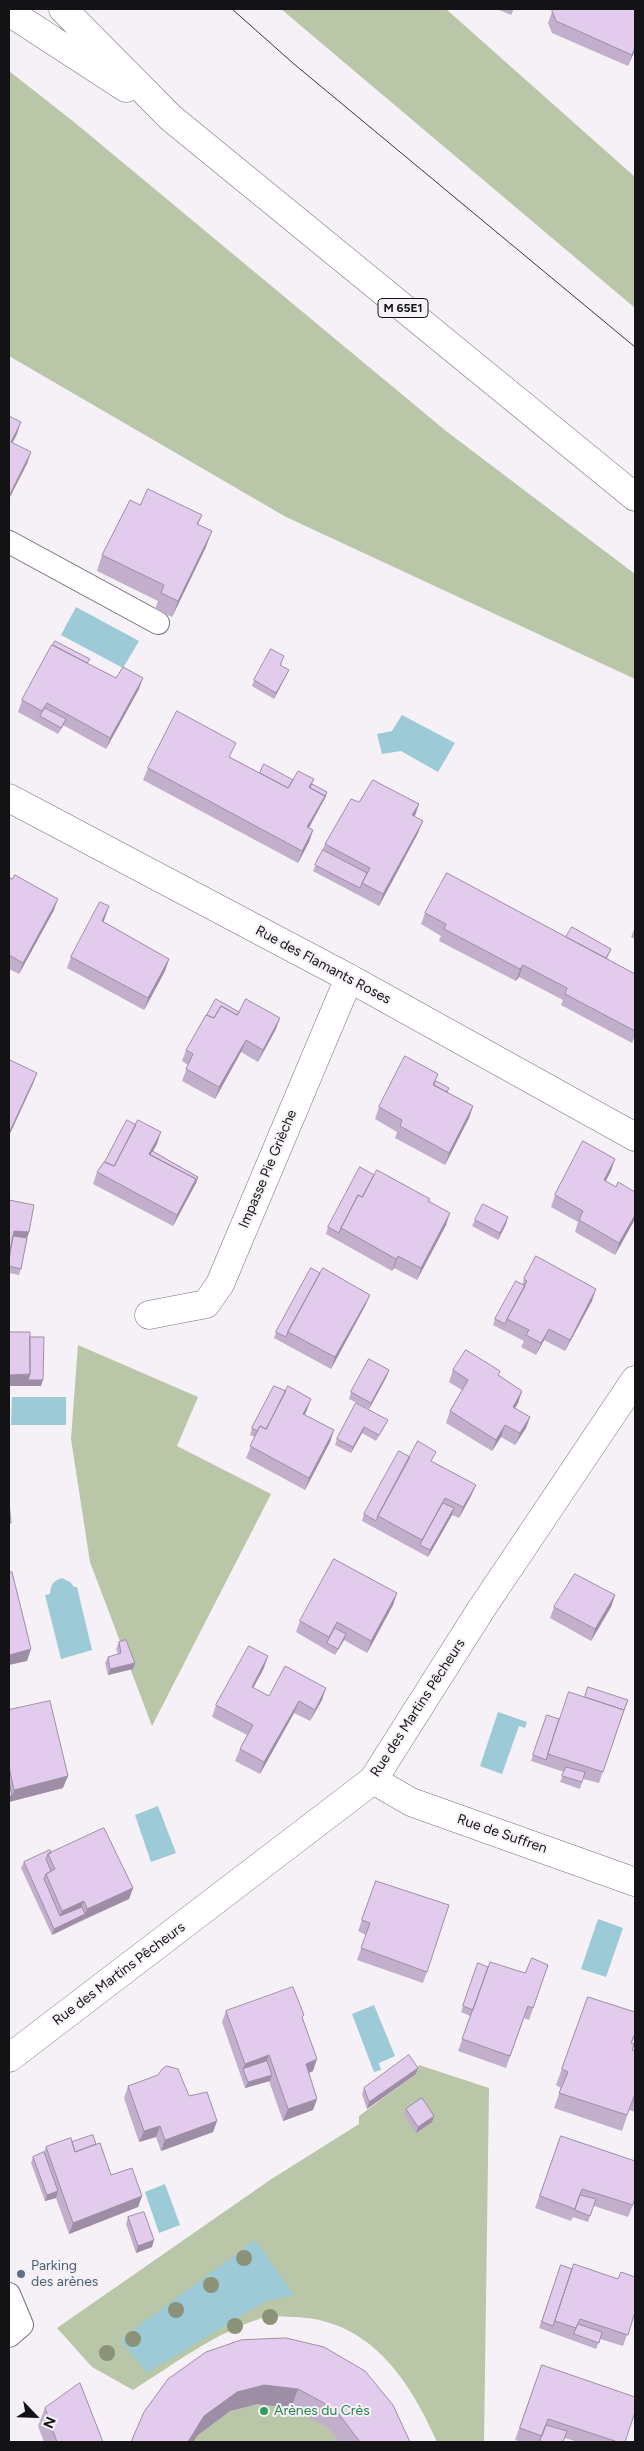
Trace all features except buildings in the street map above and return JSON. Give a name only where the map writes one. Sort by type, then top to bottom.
[{"type":"street","name":"M 65E1","points":[[63,9],[171,118],[635,497]]},
{"type":"street","name":"M 65E1","points":[[9,12],[171,118]]},
{"type":"street","name":"Rue des Flamants Roses","points":[[9,798],[349,978],[635,1137]]},
{"type":"street","name":"Impasse Pie Grièche","points":[[149,1315],[206,1304],[220,1284],[349,978]]},
{"type":"street","name":"Rue des Martins Pêcheurs","points":[[11,2050],[373,1780],[491,1594],[635,1380]]},
{"type":"street","name":"Rue de Suffren","points":[[373,1780],[411,1802],[635,1882]]},
{"type":"lane","points":[[9,542],[158,623]]},
{"type":"lane","points":[[9,2294],[22,2325],[9,2336]]},
{"type":"green space","points":[[281,9],[446,9],[635,177],[635,308]]},
{"type":"green space","points":[[9,71],[74,122],[446,431],[635,574],[635,679],[286,517],[9,356]]},
{"type":"green space","points":[[78,1345],[198,1397],[177,1446],[271,1494],[152,1726],[90,1562],[71,1439]]},
{"type":"green space","points":[[419,2065],[489,2088],[484,2442],[437,2442],[413,2396],[383,2356],[364,2340],[343,2328],[319,2320],[269,2317],[245,2324],[195,2350],[133,2390],[92,2367],[57,2328],[270,2180],[359,2124],[359,2116],[416,2074]]},
{"type":"green space","points":[[199,2371],[395,2442],[132,2442]]},
{"type":"water","points":[[76,607],[139,641],[123,668],[61,635]]},
{"type":"water","points":[[402,715],[455,743],[438,772],[401,751],[382,754],[377,734],[392,731]]},
{"type":"water","points":[[12,1397],[66,1397],[66,1425],[11,1425]]},
{"type":"water","points":[[62,1578],[70,1582],[74,1587],[77,1587],[92,1650],[61,1659],[45,1595],[50,1594],[53,1583],[56,1580]]},
{"type":"water","points":[[498,1712],[527,1722],[525,1728],[519,1726],[502,1774],[480,1766]]},
{"type":"water","points":[[158,1806],[176,1853],[151,1862],[135,1815]]},
{"type":"water","points":[[598,1919],[623,1928],[606,1977],[581,1969]]},
{"type":"water","points":[[374,2005],[395,2056],[379,2063],[381,2070],[374,2072],[352,2014]]},
{"type":"water","points":[[165,2184],[180,2225],[159,2233],[145,2192]]},
{"type":"water","points":[[255,2240],[294,2295],[266,2301],[147,2373],[120,2340]]},
{"type":"tram line","points":[[232,9],[294,64],[635,347]]},
{"type":"place","name":"Parking des arènes","points":[[21,2274]]},
{"type":"place","name":"Arènes du Crès","points":[[264,2411]]}]
